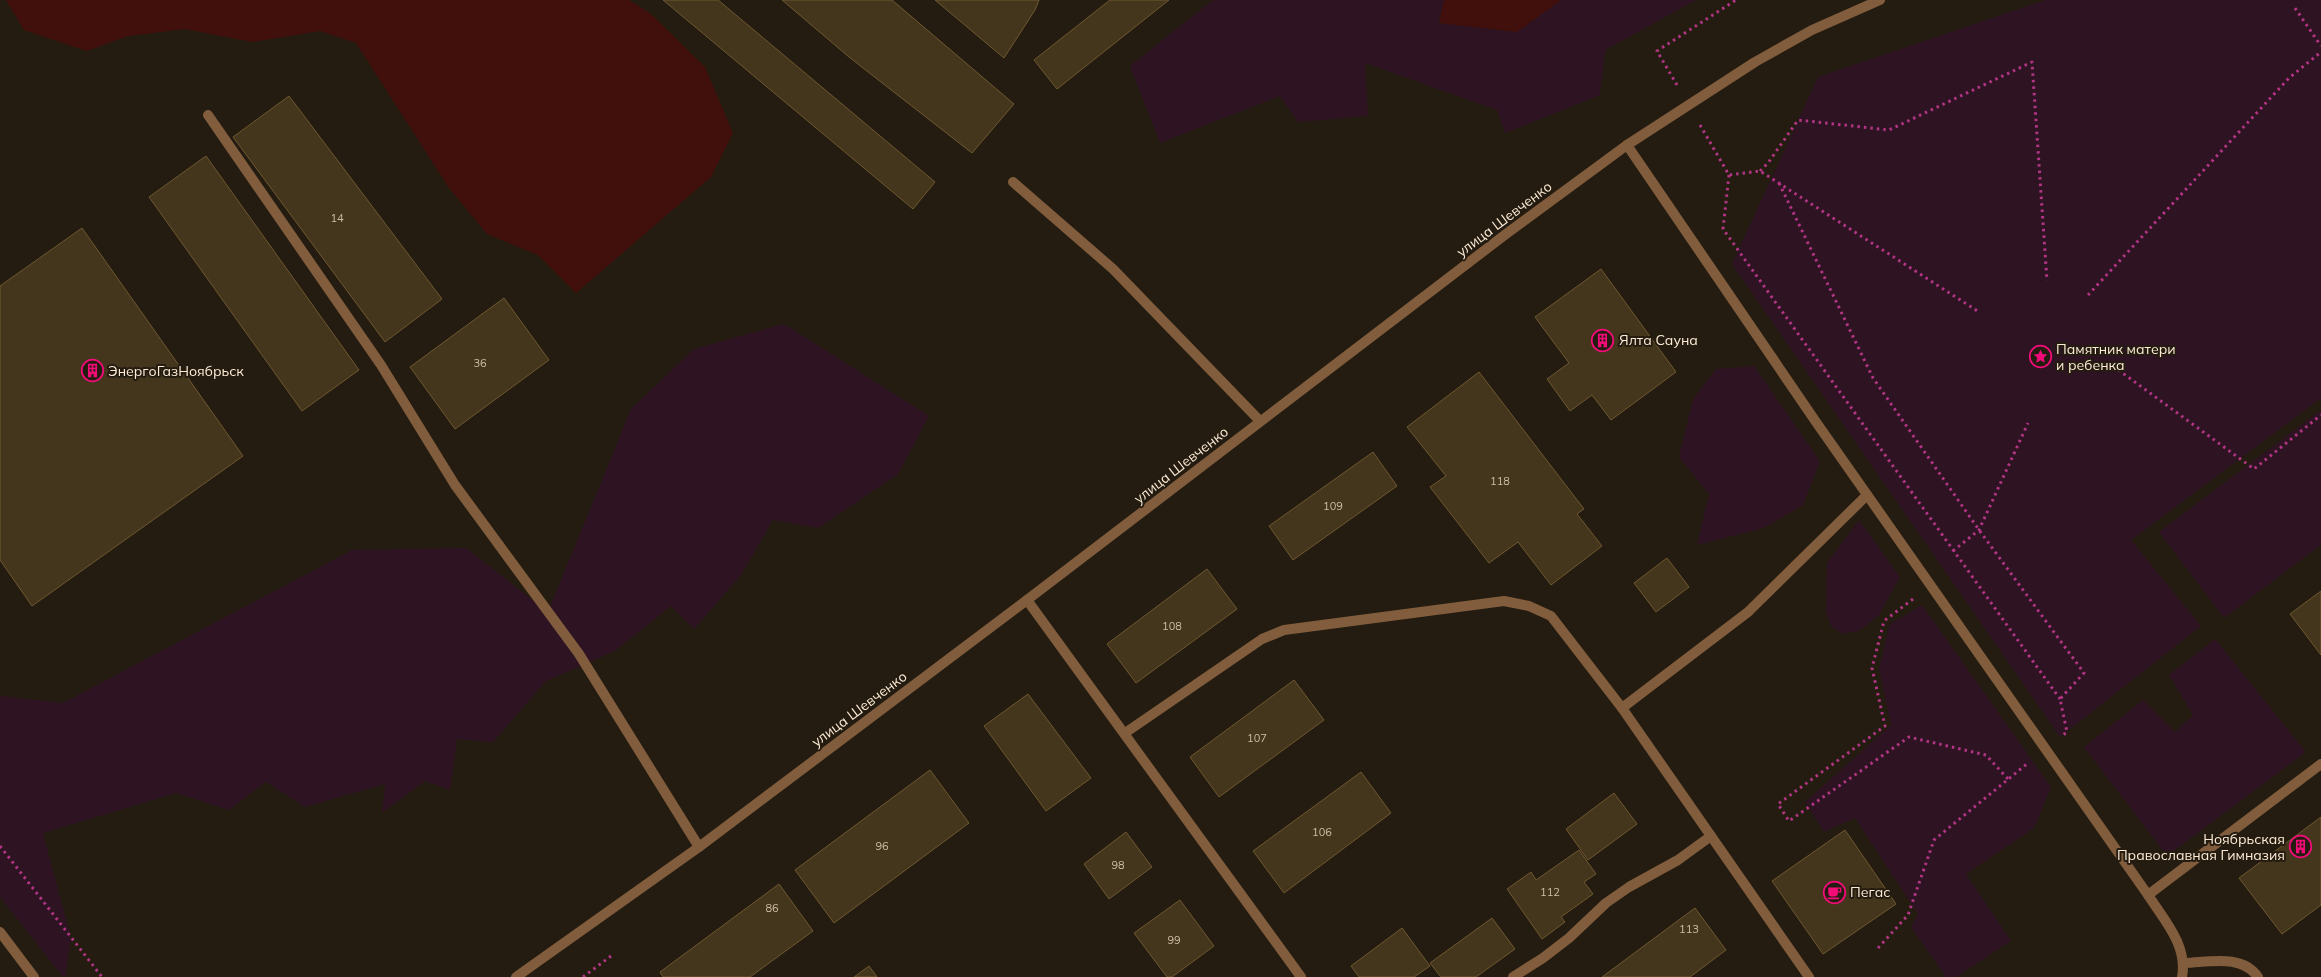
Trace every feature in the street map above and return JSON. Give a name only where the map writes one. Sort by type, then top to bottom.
[{"type":"street","name":"улица Шевченко","points":[[516,977],[699,848],[1028,600],[1506,234],[1627,145],[1755,62],[1812,30],[1880,0]]},
{"type":"street","points":[[208,115],[381,365],[455,485],[579,654],[699,848]]},
{"type":"street","points":[[1627,145],[1867,495],[2148,896],[2180,945],[2185,963],[2182,977]]},
{"type":"street","points":[[1013,182],[1113,269],[1260,421]]},
{"type":"street","points":[[1622,708],[1748,612],[1867,495]]},
{"type":"street","points":[[1028,600],[1301,977]]},
{"type":"street","points":[[1125,733],[1262,639],[1284,630],[1504,600],[1530,606],[1551,616],[1622,708],[1809,977]]},
{"type":"street","points":[[2148,896],[2321,764]]},
{"type":"street","points":[[1512,977],[1543,958],[1569,938],[1606,903],[1629,887],[1678,860],[1711,836]]},
{"type":"street","points":[[0,932],[34,977]]},
{"type":"street","points":[[2185,963],[2231,961],[2253,969],[2258,977]]},
{"type":"path","points":[[1736,0],[1657,51],[1729,175],[1723,229],[2060,699],[2067,732],[1934,840],[1908,915],[1878,948]]},
{"type":"path","points":[[2295,8],[2321,46]]},
{"type":"path","points":[[2088,295],[2288,78],[2321,52]]},
{"type":"path","points":[[1729,175],[1760,170],[1768,163],[1798,120],[1889,130],[2032,62],[2047,280]]},
{"type":"path","points":[[1760,170],[1978,312]]},
{"type":"path","points":[[1779,183],[1873,378],[1979,530],[2084,673],[2060,699]]},
{"type":"path","points":[[2113,366],[2254,469],[2321,415]]},
{"type":"path","points":[[1953,551],[1979,530],[2028,423]]},
{"type":"path","points":[[1919,595],[1884,621],[1879,640],[1872,668],[1885,726],[1778,804],[1789,821],[1909,737],[1986,755],[2008,779]]},
{"type":"path","points":[[0,846],[102,977]]},
{"type":"path","points":[[583,977],[611,956]]},
{"type":"shaded area","points":[[6,0],[629,0],[651,14],[705,67],[733,133],[711,177],[576,293],[538,255],[487,234],[449,188],[356,43],[320,31],[252,42],[185,29],[128,36],[87,51],[24,30]]},
{"type":"shaded area","points":[[1213,0],[1444,0],[1439,23],[1517,32],[1561,0],[1696,0],[1605,50],[1600,95],[1505,133],[1497,110],[1365,63],[1368,116],[1298,122],[1280,96],[1160,143],[1130,66]]},
{"type":"shaded area","points":[[1444,0],[1561,0],[1517,32],[1439,23]]},
{"type":"shaded area","points":[[2045,0],[2321,0],[2321,398],[2131,540],[2201,626],[2060,737],[1732,264],[1818,77]]},
{"type":"shaded area","points":[[784,324],[929,416],[898,474],[818,528],[773,520],[741,575],[694,629],[671,606],[615,651],[546,681],[493,742],[457,739],[450,790],[425,781],[382,813],[385,784],[305,807],[266,782],[229,810],[176,793],[43,833],[71,938],[65,977],[63,977],[0,897],[0,696],[63,703],[352,550],[466,548],[548,612],[631,409],[694,349]]},
{"type":"shaded area","points":[[1754,366],[1820,461],[1803,505],[1764,528],[1697,545],[1709,494],[1679,457],[1693,399],[1716,369]]},
{"type":"shaded area","points":[[2321,410],[2321,545],[2224,618],[2159,532]]},
{"type":"shaded area","points":[[1859,520],[1900,577],[1879,615],[1859,631],[1842,634],[1831,626],[1826,611],[1827,563]]},
{"type":"shaded area","points":[[1922,605],[2051,787],[2034,828],[1966,874],[2011,941],[1956,977],[1946,977],[1911,927],[1918,914],[1855,818],[1824,832],[1805,802],[1891,725],[1879,669],[1890,624]]},
{"type":"shaded area","points":[[2215,639],[2306,752],[2167,856],[2084,747],[2143,700],[2175,732],[2193,715],[2169,675]]},
{"type":"building","points":[[663,0],[718,0],[935,182],[913,209]]},
{"type":"building","points":[[782,0],[892,0],[1014,104],[972,153],[849,57]]},
{"type":"building","points":[[935,0],[1039,0],[1035,10],[1004,58]]},
{"type":"building","points":[[1110,0],[1169,0],[1057,89],[1034,60]]},
{"type":"building","points":[[289,96],[442,299],[385,342],[233,137]]},
{"type":"building","points":[[206,156],[359,370],[302,411],[149,197]]},
{"type":"building","name":"ЭнергоГазНоябрьск","points":[[82,228],[243,456],[32,606],[0,560],[0,286]]},
{"type":"building","name":"Ялта Сауна","points":[[1601,269],[1676,372],[1611,420],[1592,395],[1570,411],[1547,379],[1569,363],[1535,317]]},
{"type":"building","points":[[504,298],[549,360],[455,429],[410,367]]},
{"type":"building","points":[[1479,372],[1584,509],[1577,514],[1602,546],[1551,585],[1518,542],[1489,563],[1430,487],[1446,476],[1407,427]]},
{"type":"building","points":[[1373,452],[1397,486],[1293,560],[1269,526]]},
{"type":"building","points":[[1667,558],[1689,587],[1656,612],[1634,583]]},
{"type":"building","points":[[1207,569],[1237,609],[1136,683],[1107,644]]},
{"type":"building","points":[[2321,591],[2321,655],[2290,614]]},
{"type":"building","points":[[1294,680],[1324,720],[1219,797],[1190,757]]},
{"type":"building","points":[[1028,694],[1091,778],[1046,811],[984,726]]},
{"type":"building","points":[[930,770],[969,823],[834,923],[795,870]]},
{"type":"building","points":[[1361,772],[1391,813],[1284,893],[1253,851]]},
{"type":"building","points":[[1614,793],[1637,824],[1588,860],[1566,829]]},
{"type":"building","name":"Ноябрьская Православная Гимназия","points":[[2321,817],[2321,905],[2282,934],[2239,878]]},
{"type":"building","name":"Пегас","points":[[1845,830],[1896,904],[1823,954],[1772,881]]},
{"type":"building","points":[[1126,832],[1152,867],[1109,899],[1084,864]]},
{"type":"building","points":[[1579,850],[1596,874],[1584,882],[1593,894],[1561,917],[1565,922],[1542,939],[1507,889],[1531,872],[1536,880]]},
{"type":"building","points":[[779,884],[813,931],[750,977],[663,977],[660,972]]},
{"type":"building","points":[[1180,900],[1214,946],[1172,977],[1167,977],[1134,933]]},
{"type":"building","points":[[1695,908],[1726,950],[1690,977],[1602,977]]},
{"type":"building","points":[[1492,918],[1515,949],[1476,977],[1441,977],[1430,963]]},
{"type":"building","points":[[1402,928],[1430,966],[1414,977],[1359,977],[1351,966]]},
{"type":"building","points":[[869,966],[877,977],[854,977]]},
{"type":"place","name":"Ялта Сауна","points":[[1603,340]]},
{"type":"place","name":"Памятник матери и ребенка","points":[[2040,357]]},
{"type":"place","name":"ЭнергоГазНоябрьск","points":[[92,371]]},
{"type":"place","name":"Ноябрьская Православная Гимназия","points":[[2301,847]]},
{"type":"place","name":"Пегас","points":[[1834,892]]}]
